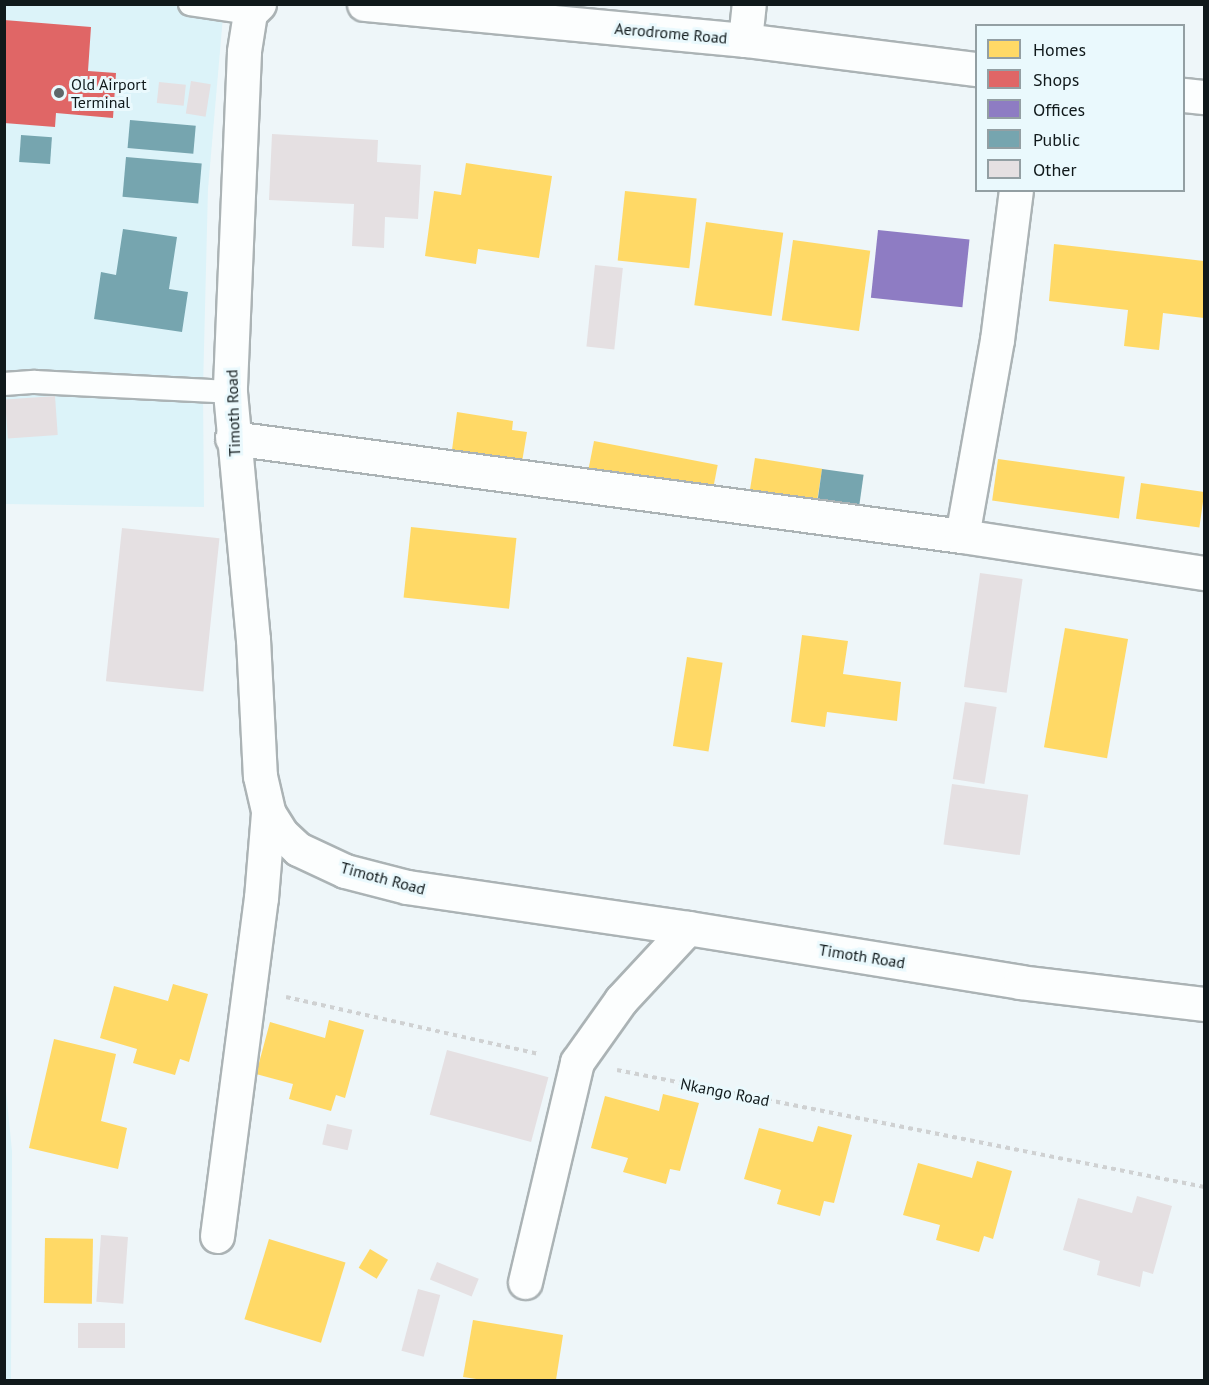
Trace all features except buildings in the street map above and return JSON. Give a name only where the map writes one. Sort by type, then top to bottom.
[{"type":"street","name":"Aerodrome Road","points":[[364,4],[745,40],[975,69]]},
{"type":"street","points":[[745,40],[749,4]]},
{"type":"street","name":"Timoth Road","points":[[255,9],[244,52],[230,392],[232,438],[253,639],[260,776],[268,812],[282,834],[298,849],[356,874],[407,887],[688,928],[1020,982],[1204,1004]]},
{"type":"street","points":[[1185,95],[1204,98]]},
{"type":"street","points":[[962,536],[997,340],[1016,192]]},
{"type":"street","points":[[232,438],[962,536],[1204,573]]},
{"type":"street","points":[[217,1236],[247,989],[261,898],[268,812]]},
{"type":"street","points":[[525,1282],[577,1062],[621,1000],[688,928]]},
{"type":"lane","points":[[190,4],[255,9]]},
{"type":"lane","points":[[4,384],[35,382],[230,392]]},
{"type":"path","name":"Nkango Road","points":[[247,989],[577,1062],[1204,1187]]},
{"type":"shaded area","points":[[5,5],[224,5],[208,189],[203,389],[204,507],[5,504]]},
{"type":"shaded area","points":[[4,1071],[12,1151],[11,1380],[4,1380]]},
{"type":"place","name":"Old Airport Terminal","points":[[59,93]]}]
